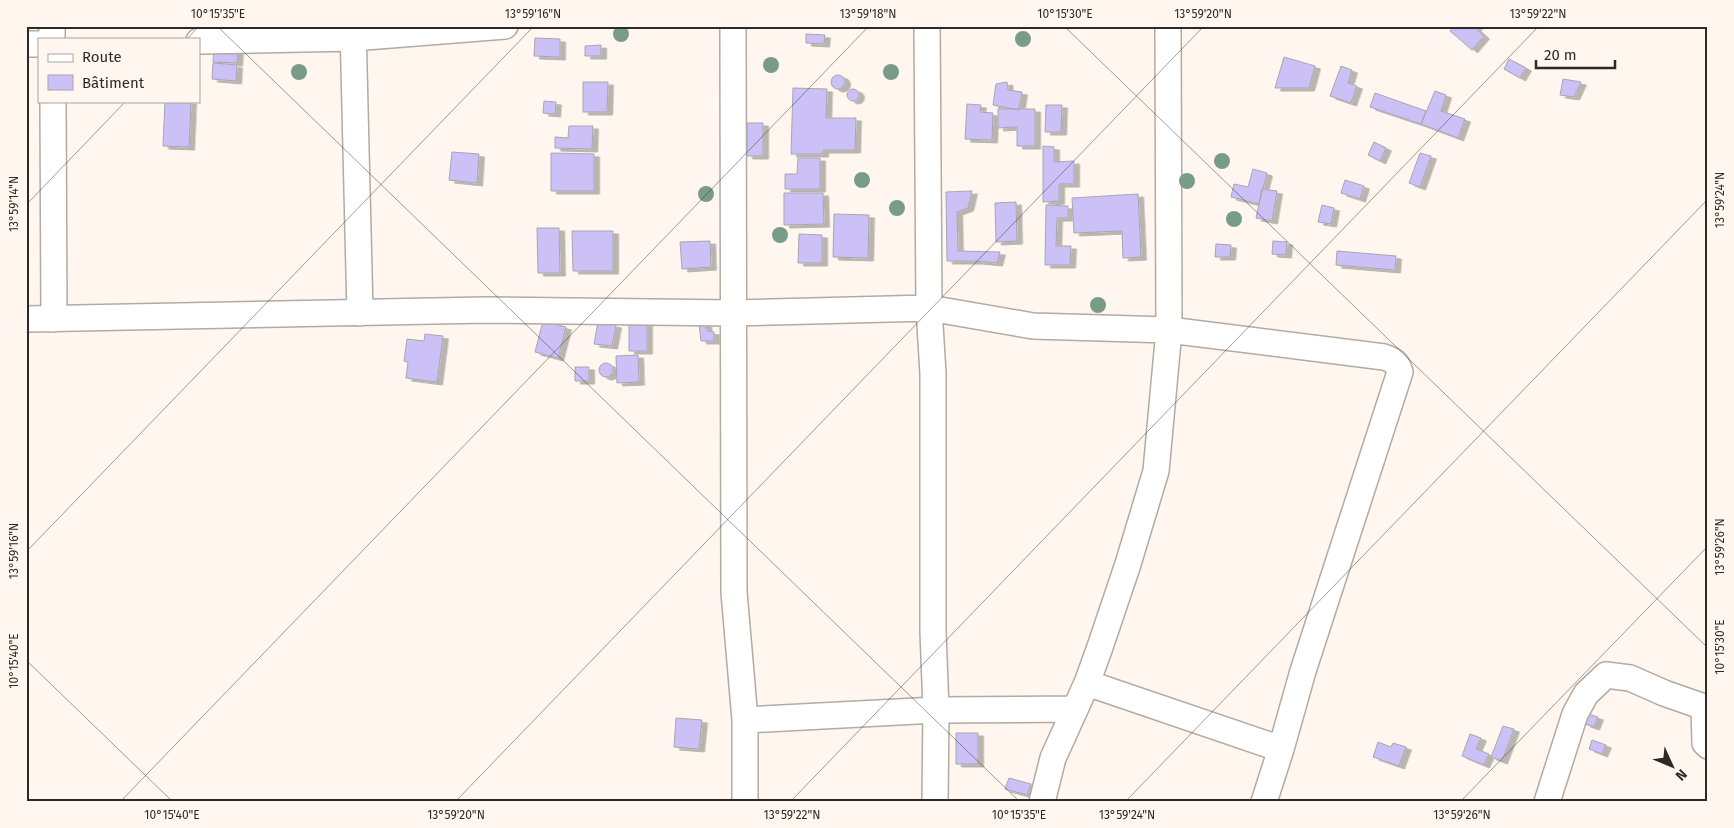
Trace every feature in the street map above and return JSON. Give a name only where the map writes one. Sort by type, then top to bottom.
[{"type":"street","points":[[200,41],[505,26]]},
{"type":"street","points":[[733,26],[734,592],[745,720],[745,802]]},
{"type":"street","points":[[926,26],[929,308],[933,374],[935,802]]},
{"type":"street","points":[[1042,802],[1053,758],[1087,683],[1128,564],[1156,471],[1169,330],[1168,26]]},
{"type":"street","points":[[353,32],[360,313]]},
{"type":"street","points":[[53,102],[54,319]]},
{"type":"street","points":[[26,319],[495,310],[733,313],[929,308],[1033,326],[1169,330],[1384,357],[1394,360],[1400,372],[1303,671],[1264,802]]},
{"type":"street","points":[[1547,802],[1574,714],[1586,694],[1606,675],[1630,678],[1664,693],[1704,707],[1706,743],[1708,746]]},
{"type":"street","points":[[1087,683],[1281,749]]},
{"type":"street","points":[[745,720],[936,710],[1074,709]]},
{"type":"building","points":[[1454,26],[1477,26],[1475,28],[1484,36],[1472,50],[1450,31]]},
{"type":"building","points":[[806,34],[825,35],[824,44],[806,43]]},
{"type":"building","points":[[535,38],[560,39],[560,57],[534,56]]},
{"type":"building","points":[[601,45],[601,56],[585,56],[585,46]]},
{"type":"building","points":[[214,47],[238,48],[237,63],[213,62]]},
{"type":"building","points":[[1284,57],[1315,66],[1309,88],[1275,88]]},
{"type":"building","points":[[1509,59],[1526,68],[1520,78],[1504,69]]},
{"type":"building","points":[[213,63],[237,65],[236,81],[212,79]]},
{"type":"building","points":[[1341,66],[1352,70],[1348,83],[1357,86],[1351,103],[1330,96]]},
{"type":"building","points":[[835,75],[841,75],[845,82],[841,89],[835,89],[831,85],[831,79]]},
{"type":"building","points":[[1563,79],[1581,82],[1574,97],[1560,95]]},
{"type":"building","points":[[583,82],[608,82],[607,112],[583,112]]},
{"type":"building","points":[[1007,82],[1008,90],[1022,92],[1019,110],[993,105],[996,84]]},
{"type":"building","points":[[793,88],[827,89],[826,118],[856,118],[855,150],[823,150],[823,154],[791,154]]},
{"type":"building","points":[[855,89],[858,90],[858,100],[851,101],[848,100],[847,93],[848,90]]},
{"type":"building","points":[[1435,91],[1446,95],[1441,111],[1465,119],[1458,138],[1421,124]]},
{"type":"building","points":[[1375,93],[1426,111],[1421,124],[1370,107]]},
{"type":"building","points":[[544,101],[556,102],[555,114],[543,113]]},
{"type":"building","points":[[165,102],[191,102],[189,147],[163,146]]},
{"type":"building","points":[[967,104],[981,105],[980,112],[993,113],[992,140],[965,139]]},
{"type":"building","points":[[1046,105],[1062,105],[1061,132],[1045,132]]},
{"type":"building","points":[[998,109],[1035,109],[1035,146],[1017,146],[1017,127],[998,128]]},
{"type":"building","points":[[747,123],[763,123],[763,156],[747,156]]},
{"type":"building","points":[[569,126],[593,126],[592,149],[555,148],[555,137],[568,138]]},
{"type":"building","points":[[1374,142],[1386,148],[1380,161],[1368,155]]},
{"type":"building","points":[[1043,146],[1054,147],[1054,162],[1074,161],[1074,184],[1059,184],[1059,201],[1043,202]]},
{"type":"building","points":[[452,152],[479,154],[477,183],[449,180]]},
{"type":"building","points":[[551,153],[594,154],[594,191],[551,191]]},
{"type":"building","points":[[1420,153],[1431,156],[1420,187],[1409,183]]},
{"type":"building","points":[[798,158],[820,158],[820,189],[785,189],[785,174],[797,174]]},
{"type":"building","points":[[1253,169],[1267,173],[1259,204],[1231,197],[1234,184],[1248,187]]},
{"type":"building","points":[[1345,180],[1364,186],[1360,199],[1341,193]]},
{"type":"building","points":[[1262,189],[1277,191],[1272,221],[1256,218]]},
{"type":"building","points":[[972,191],[968,208],[957,212],[958,251],[1000,252],[997,263],[947,261],[946,192]]},
{"type":"building","points":[[784,193],[823,193],[824,224],[784,225]]},
{"type":"building","points":[[1138,194],[1141,257],[1123,258],[1122,231],[1074,233],[1072,198]]},
{"type":"building","points":[[1016,202],[1017,241],[996,242],[995,203]]},
{"type":"building","points":[[1046,205],[1068,206],[1068,218],[1057,218],[1056,246],[1071,246],[1070,265],[1045,265]]},
{"type":"building","points":[[1322,205],[1334,208],[1331,224],[1318,222]]},
{"type":"building","points":[[834,214],[869,215],[868,258],[833,257]]},
{"type":"building","points":[[537,228],[559,228],[560,273],[538,273]]},
{"type":"building","points":[[572,231],[613,231],[613,271],[573,271]]},
{"type":"building","points":[[799,234],[822,235],[822,263],[798,263]]},
{"type":"building","points":[[710,241],[711,267],[682,269],[680,242]]},
{"type":"building","points":[[1273,241],[1287,242],[1286,255],[1272,254]]},
{"type":"building","points":[[1216,244],[1231,245],[1230,257],[1215,257]]},
{"type":"building","points":[[1337,251],[1396,256],[1395,270],[1336,265]]},
{"type":"building","points":[[647,315],[647,351],[629,351],[629,316]]},
{"type":"building","points":[[543,321],[566,327],[558,358],[535,352]]},
{"type":"building","points":[[598,322],[616,325],[612,346],[594,344]]},
{"type":"building","points":[[699,324],[706,324],[707,331],[714,332],[714,341],[701,341]]},
{"type":"building","points":[[425,334],[443,336],[437,382],[406,378],[408,362],[404,361],[407,339],[424,341]]},
{"type":"building","points":[[638,355],[639,382],[617,383],[616,356]]},
{"type":"building","points":[[603,363],[609,363],[613,370],[609,377],[603,377],[599,373],[599,367]]},
{"type":"building","points":[[575,367],[589,367],[589,381],[575,381]]},
{"type":"building","points":[[1588,714],[1598,717],[1594,727],[1585,724]]},
{"type":"building","points":[[676,718],[702,720],[699,749],[674,747]]},
{"type":"building","points":[[1503,726],[1514,729],[1502,761],[1491,757]]},
{"type":"building","points":[[956,733],[978,733],[978,764],[956,764]]},
{"type":"building","points":[[1470,734],[1481,738],[1476,749],[1489,754],[1484,765],[1462,756]]},
{"type":"building","points":[[1592,740],[1606,745],[1602,754],[1589,749]]},
{"type":"building","points":[[1378,742],[1391,747],[1393,743],[1406,747],[1399,766],[1373,757]]},
{"type":"building","points":[[1009,778],[1031,784],[1027,795],[1005,789]]}]
